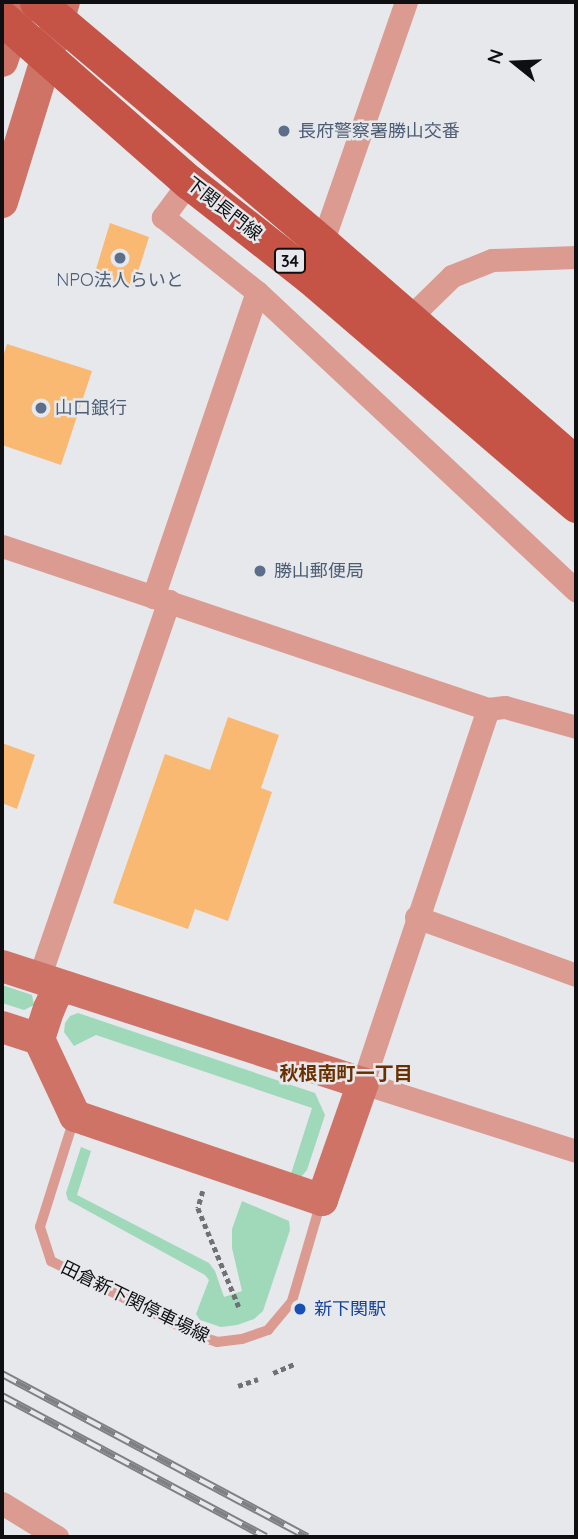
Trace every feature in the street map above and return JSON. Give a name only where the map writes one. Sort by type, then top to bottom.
[{"type":"main road","name":"下関長門線","points":[[53,8],[407,320],[576,464]]},
{"type":"main road","points":[[2,202],[47,61],[53,8]]},
{"type":"main road","name":"下関長門線","points":[[12,16],[47,61],[189,182],[309,276],[576,505]]},
{"type":"main road","points":[[2,61],[12,16]]},
{"type":"main road","points":[[2,966],[363,1083]]},
{"type":"main road","points":[[52,983],[55,995],[39,1039],[75,1116],[322,1200]]},
{"type":"main road","points":[[2,1027],[39,1039]]},
{"type":"main road","name":"田倉新下関停車場線","points":[[322,1200],[363,1083]]},
{"type":"street","points":[[322,243],[406,2]]},
{"type":"street","points":[[189,182],[163,216],[257,292],[576,591]]},
{"type":"street","points":[[407,320],[452,276],[492,260],[576,257]]},
{"type":"street","points":[[52,983],[161,599],[257,292]]},
{"type":"street","points":[[2,546],[488,709],[505,707],[576,727]]},
{"type":"street","points":[[488,709],[416,917],[363,1083],[576,1151]]},
{"type":"street","points":[[416,917],[576,975]]},
{"type":"street","points":[[2,1503],[57,1537]]},
{"type":"lane","name":"田倉新下関停車場線","points":[[75,1116],[40,1227],[51,1261],[199,1336],[217,1342],[243,1339],[268,1330],[292,1301],[322,1200]]},
{"type":"path","points":[[203,1191],[198,1208],[239,1307]]},
{"type":"path","points":[[274,1373],[296,1363]]},
{"type":"path","points":[[238,1386],[258,1379]]},
{"type":"green space","points":[[2,985],[32,995],[34,1005],[24,1010],[2,1003]]},
{"type":"green space","points":[[78,1013],[315,1093],[325,1115],[307,1170],[301,1177],[290,1177],[312,1108],[96,1035],[74,1046],[64,1032],[65,1023],[70,1016]]},
{"type":"green space","points":[[81,1147],[91,1151],[77,1195],[209,1263],[215,1271],[224,1297],[242,1291],[232,1248],[232,1229],[242,1201],[289,1221],[290,1230],[263,1311],[254,1319],[237,1325],[221,1327],[200,1320],[196,1314],[209,1280],[205,1275],[68,1200],[66,1193]]},
{"type":"building","points":[[110,223],[149,237],[133,288],[94,276]]},
{"type":"building","name":"山口銀行","points":[[7,344],[92,371],[61,465],[2,445],[2,360]]},
{"type":"building","points":[[228,717],[279,735],[261,788],[272,792],[228,921],[195,909],[188,929],[113,903],[165,754],[210,770]]},
{"type":"building","points":[[2,743],[35,755],[17,809],[2,803]]},
{"type":"railway","points":[[2,1374],[307,1537]]},
{"type":"railway","points":[[2,1396],[266,1537]]},
{"type":"place","name":"長府警察署勝山交番","points":[[284,131]]},
{"type":"place","name":"NPO法人らいと","points":[[120,258]]},
{"type":"place","name":"山口銀行","points":[[41,408]]},
{"type":"place","name":"勝山郵便局","points":[[260,571]]},
{"type":"place","name":"新下関駅","points":[[300,1309]]},
{"type":"district","name":"秋根南町一丁目","points":[[346,1074]]}]
